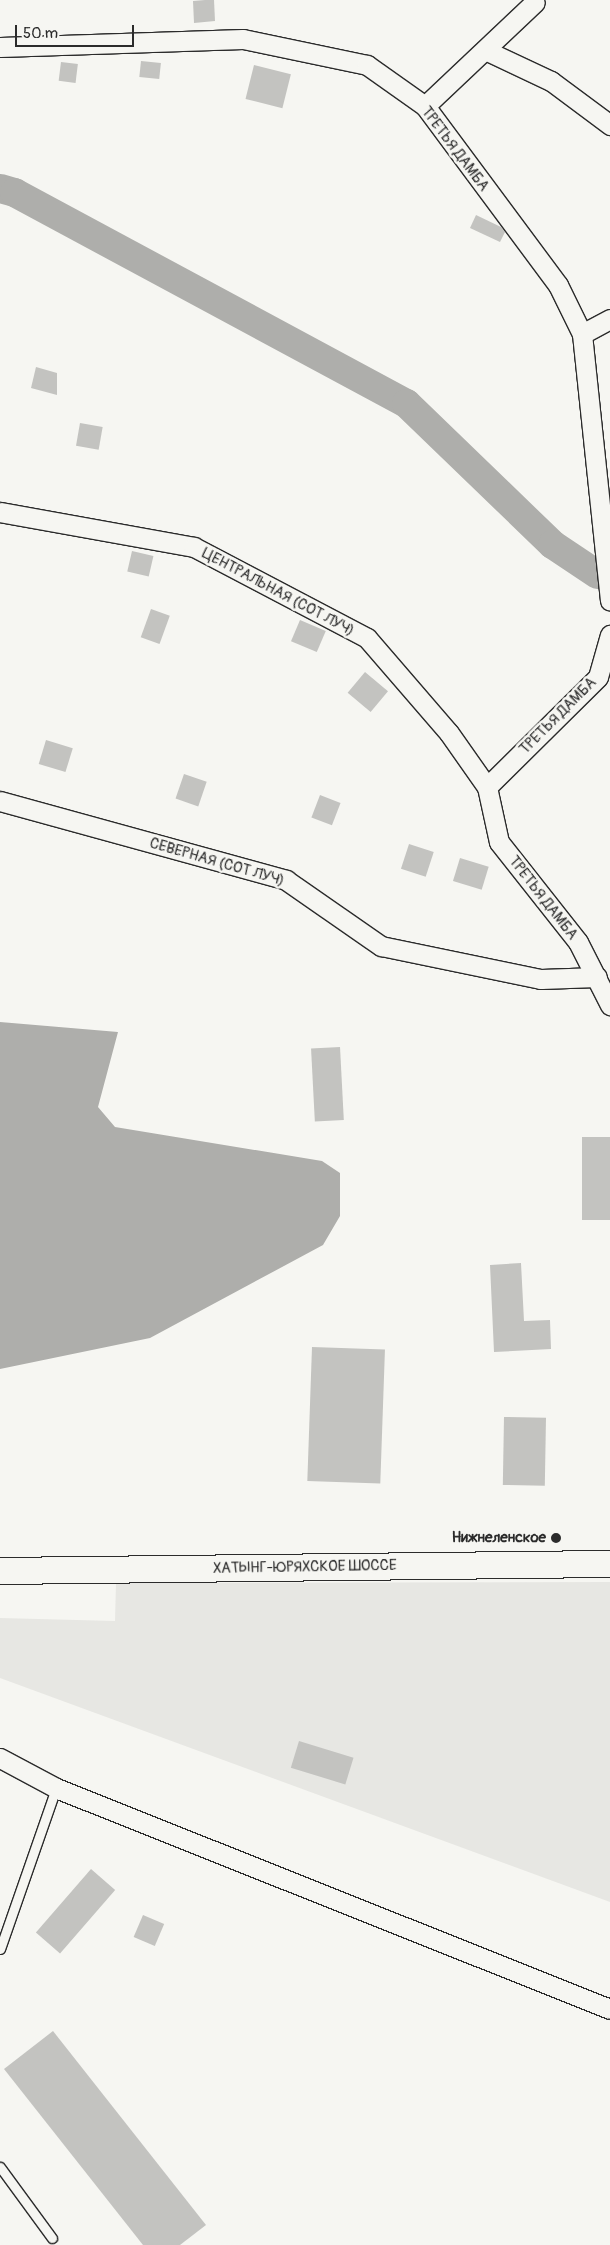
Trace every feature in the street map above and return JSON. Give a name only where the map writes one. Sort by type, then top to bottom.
[{"type":"main road","name":"ХАТЫНГ-ЮРЯХСКОЕ ШОССЕ","points":[[0,1571],[610,1564]]},
{"type":"street","points":[[425,106],[535,1]]},
{"type":"street","name":"ТРЕТЬЯ ДАМБА","points":[[0,47],[243,39],[367,64],[425,106],[558,285],[582,334],[608,541],[610,601]]},
{"type":"street","points":[[485,50],[551,81],[610,125]]},
{"type":"street","points":[[582,334],[610,319]]},
{"type":"street","name":"ЦЕНТРАЛЬНАЯ (СОТ ЛУЧ)","points":[[0,512],[194,547],[367,638],[449,733],[488,787]]},
{"type":"street","name":"ТРЕТЬЯ ДАМБА","points":[[610,635],[598,677],[488,787],[500,842],[578,942],[610,1005]]},
{"type":"street","name":"СЕВЕРНАЯ (СОТ ЛУЧ)","points":[[0,801],[286,880],[381,946],[541,979],[597,977]]},
{"type":"street","points":[[0,1758],[56,1788],[610,2009]]},
{"type":"lane","points":[[0,1949],[56,1788]]},
{"type":"lane","points":[[0,2167],[52,2238]]},
{"type":"shaded area","points":[[0,1022],[118,1032],[98,1107],[115,1127],[322,1161],[340,1173],[340,1216],[323,1245],[150,1338],[0,1369]]},
{"type":"shaded area","points":[[610,1582],[610,1902],[0,1678],[0,1618],[115,1621],[116,1583]]},
{"type":"building","points":[[214,0],[215,21],[194,23],[193,1]]},
{"type":"building","points":[[141,61],[161,63],[159,79],[139,77]]},
{"type":"building","points":[[61,62],[78,64],[76,83],[59,81]]},
{"type":"building","points":[[254,65],[291,74],[282,108],[246,99]]},
{"type":"building","points":[[476,215],[501,227],[505,232],[500,242],[470,228]]},
{"type":"building","points":[[36,367],[57,373],[57,395],[31,388]]},
{"type":"building","points":[[80,423],[103,427],[99,450],[76,446]]},
{"type":"building","points":[[132,551],[153,556],[149,576],[127,571]]},
{"type":"building","points":[[151,609],[170,616],[160,644],[141,637]]},
{"type":"building","points":[[300,620],[326,631],[317,652],[291,641]]},
{"type":"building","points":[[365,672],[388,691],[371,712],[348,693]]},
{"type":"building","points":[[46,740],[73,748],[65,772],[39,764]]},
{"type":"building","points":[[184,774],[207,782],[198,806],[176,799]]},
{"type":"building","points":[[320,795],[341,803],[332,825],[311,817]]},
{"type":"building","points":[[409,844],[434,852],[426,877],[401,869]]},
{"type":"building","points":[[460,858],[489,867],[482,890],[453,881]]},
{"type":"building","points":[[340,1047],[344,1120],[315,1121],[311,1049]]},
{"type":"building","points":[[582,1137],[610,1137],[610,1220],[582,1220]]},
{"type":"building","points":[[521,1263],[524,1321],[550,1320],[551,1349],[494,1352],[490,1265]]},
{"type":"building","points":[[312,1347],[385,1350],[380,1483],[307,1481]]},
{"type":"building","points":[[504,1417],[546,1418],[545,1486],[503,1485]]},
{"type":"building","points":[[299,1741],[354,1758],[345,1784],[291,1768]]},
{"type":"building","points":[[91,1869],[115,1890],[60,1953],[36,1932]]},
{"type":"building","points":[[143,1915],[164,1924],[155,1946],[134,1937]]},
{"type":"building","points":[[53,2031],[206,2225],[180,2245],[143,2245],[4,2069]]},
{"type":"waterway","points":[[0,188],[14,192],[406,403],[552,544],[597,574]]},
{"type":"place","name":"Нижнеленское","points":[[556,1538]]}]
